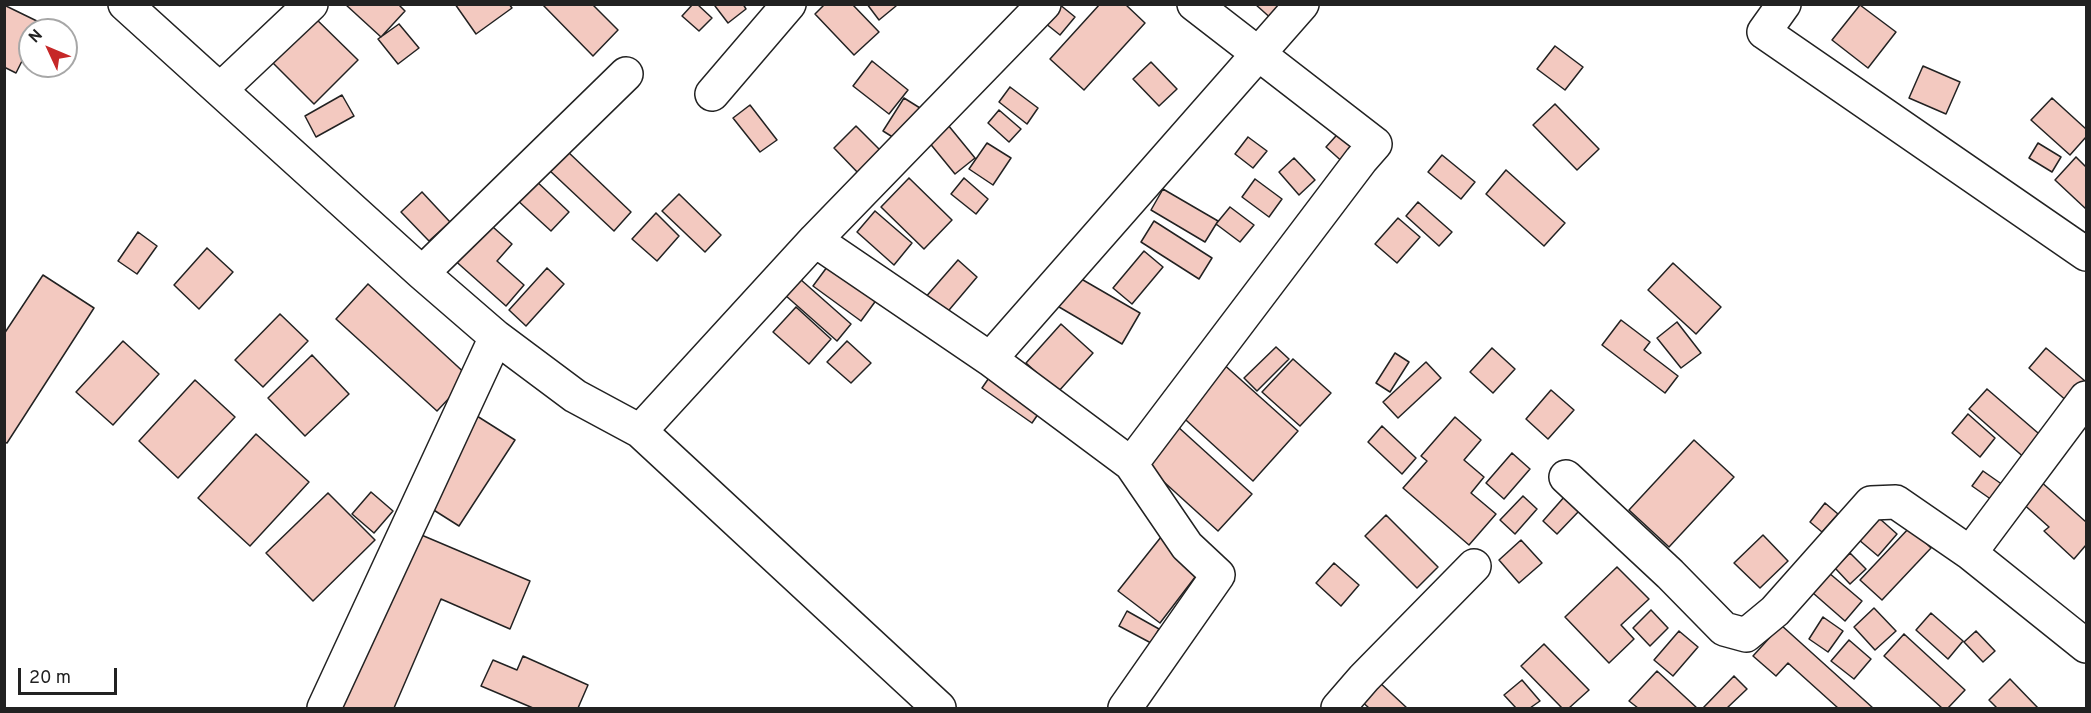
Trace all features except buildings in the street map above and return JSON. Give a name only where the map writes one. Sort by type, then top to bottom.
[{"type":"street","points":[[125,4],[496,338],[575,396],[640,431],[939,708]]},
{"type":"street","points":[[221,89],[311,4]]},
{"type":"street","points":[[712,94],[789,4]]},
{"type":"street","points":[[640,431],[815,240],[1044,4]]},
{"type":"street","points":[[1131,464],[1360,160],[1375,144],[1194,4]]},
{"type":"street","points":[[990,359],[1302,4]]},
{"type":"street","points":[[1784,4],[1764,32],[2086,254]]},
{"type":"street","points":[[422,273],[626,74]]},
{"type":"street","points":[[815,240],[990,359],[1131,464],[1186,546],[1218,575],[1125,708]]},
{"type":"street","points":[[324,708],[496,338]]},
{"type":"street","points":[[1970,553],[2086,398]]},
{"type":"street","points":[[1566,477],[1670,574],[1724,629],[1746,635],[1775,611],[1871,503],[1896,502],[1970,553],[2086,646]]},
{"type":"street","points":[[1338,708],[1364,678],[1474,566]]}]
